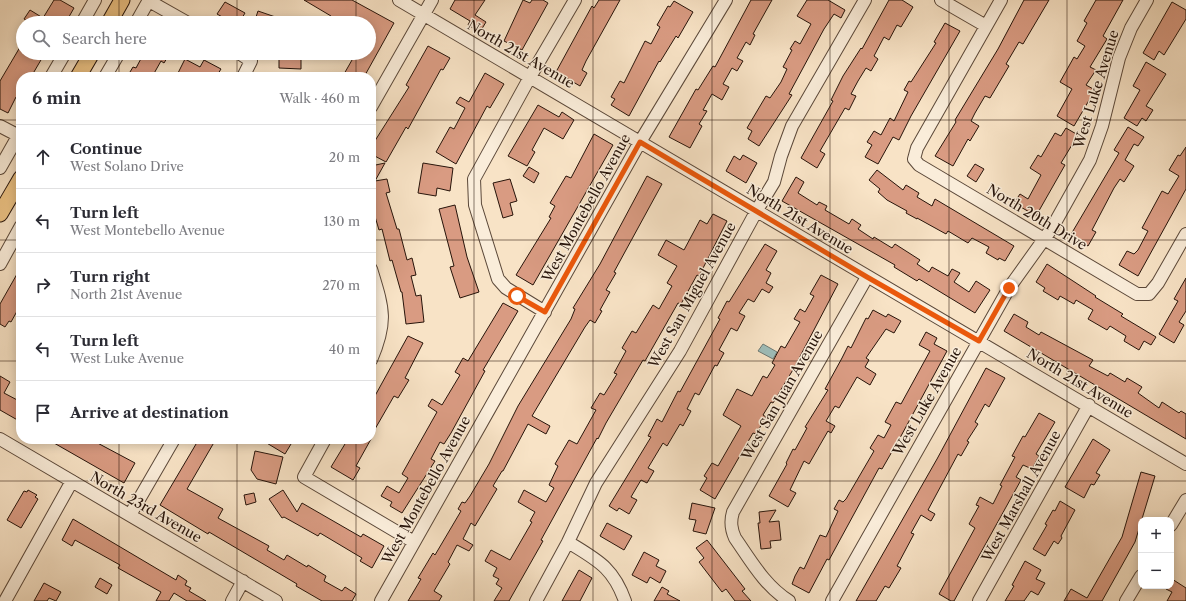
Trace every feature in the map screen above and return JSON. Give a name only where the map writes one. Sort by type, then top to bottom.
[{"type":"main road","points":[[113,16],[122,0]]},
{"type":"main road","points":[[81,72],[88,60]]},
{"type":"main road","points":[[0,214],[16,187]]},
{"type":"street","points":[[86,16],[94,0]]},
{"type":"street","points":[[140,16],[149,0],[176,16]]},
{"type":"street","name":"North 21st Avenue","points":[[400,0],[757,210],[867,277],[1089,405],[1186,464]]},
{"type":"street","points":[[376,98],[432,0]]},
{"type":"street","points":[[545,312],[506,288],[498,279],[475,205],[474,179],[530,77],[575,0]]},
{"type":"street","name":"West Montebello Avenue","points":[[381,601],[640,142],[726,0]]},
{"type":"street","name":"West San Miguel Avenue","points":[[536,601],[568,542],[596,483],[680,351],[757,210],[774,182],[781,156],[792,126],[865,0]]},
{"type":"street","points":[[941,0],[986,26],[1001,0]]},
{"type":"street","name":"West Luke Avenue","points":[[832,601],[1018,274],[1044,240],[1090,160],[1102,126],[1119,58],[1131,28],[1148,0]]},
{"type":"street","name":"North 20th Drive","points":[[986,26],[917,148],[914,158],[919,166],[1137,294],[1149,294],[1158,283],[1186,234]]},
{"type":"street","points":[[54,72],[61,60]]},
{"type":"street","points":[[108,72],[115,60]]},
{"type":"street","points":[[246,72],[251,61],[250,60]]},
{"type":"street","points":[[0,126],[16,132]]},
{"type":"street","points":[[0,168],[16,141]]},
{"type":"street","points":[[0,264],[16,235]]},
{"type":"street","name":"West San Juan Avenue","points":[[789,601],[779,595],[767,583],[731,531],[731,520],[733,512],[867,277]]},
{"type":"street","points":[[376,286],[381,302],[377,325]]},
{"type":"street","name":"West Marshall Avenue","points":[[979,601],[1089,405]]},
{"type":"street","name":"North 23rd Avenue","points":[[0,439],[276,601]]},
{"type":"street","points":[[130,515],[171,444]]},
{"type":"street","points":[[322,444],[304,477],[414,542]]},
{"type":"street","points":[[5,601],[72,481]]},
{"type":"street","points":[[1174,520],[1186,500]]},
{"type":"street","points":[[568,542],[608,569],[619,584],[625,601]]},
{"type":"street","points":[[232,601],[243,581]]},
{"type":"street","points":[[1126,601],[1138,581]]},
{"type":"water","points":[[763,344],[777,352],[773,359],[758,351]]},
{"type":"building","points":[[54,0],[60,0],[74,8],[69,16],[44,16]]},
{"type":"building","points":[[304,0],[352,0],[394,23],[376,55],[376,16],[331,16]]},
{"type":"building","points":[[455,0],[485,0],[475,15],[486,22],[480,32],[468,25],[470,21],[450,9]]},
{"type":"building","points":[[523,0],[530,3],[532,0],[543,0],[548,3],[522,50],[504,41]]},
{"type":"building","points":[[599,0],[620,0],[586,61],[582,70],[587,73],[580,86],[556,72],[592,6],[594,8]]},
{"type":"building","points":[[751,0],[772,0],[753,34],[755,35],[750,45],[746,42],[737,58],[743,61],[737,71],[732,68],[723,84],[729,87],[722,100],[712,94],[703,110],[707,111],[699,124],[702,126],[690,148],[669,137],[696,89],[698,90],[713,66],[715,67]]},
{"type":"building","points":[[807,0],[828,0],[845,10],[841,18],[834,14],[824,29],[789,94],[792,95],[759,146],[748,139],[752,131],[747,128],[766,96],[770,98],[781,82],[787,69],[783,67],[792,50],[790,49],[795,41],[800,44],[811,24],[797,16]]},
{"type":"building","points":[[889,0],[902,0],[913,7],[901,27],[897,25],[889,40],[884,37],[874,56],[878,59],[871,71],[866,68],[851,94],[856,96],[849,110],[845,108],[820,151],[825,154],[817,168],[801,158],[833,101],[831,100],[843,76],[861,48],[862,49]]},
{"type":"building","points":[[1024,0],[1049,0],[1023,44],[1019,42],[1006,64],[1009,66],[990,98],[985,96],[975,113],[971,121],[979,126],[970,141],[968,139],[953,166],[935,156],[998,49]]},
{"type":"building","points":[[1096,0],[1123,0],[1103,36],[1107,39],[1090,67],[1096,70],[1086,85],[1095,90],[1074,126],[1057,116],[1072,89],[1060,82],[1074,57],[1077,59],[1085,46],[1077,41],[1087,23],[1084,21]]},
{"type":"building","points":[[674,1],[693,12],[678,38],[676,36],[660,62],[659,61],[629,116],[611,105],[615,99],[611,97],[620,81],[624,83],[645,41],[651,44],[660,27],[657,25],[668,6],[670,7]]},
{"type":"building","points":[[225,2],[245,13],[243,16],[221,16],[217,14]]},
{"type":"building","points":[[1172,2],[1186,10],[1186,19],[1164,55],[1159,51],[1154,60],[1143,53]]},
{"type":"building","points":[[30,10],[40,16],[26,16]]},
{"type":"building","points":[[258,11],[273,16],[256,16]]},
{"type":"building","points":[[945,23],[960,31],[911,116],[899,140],[893,137],[878,164],[865,157],[872,145],[867,142],[874,131],[881,135],[890,118],[894,121],[908,92],[904,90],[909,81],[911,82],[936,43],[934,42]]},
{"type":"building","points":[[428,46],[450,58],[443,70],[441,69],[408,129],[406,127],[386,162],[376,157],[376,139],[409,87],[406,85]]},
{"type":"building","points":[[16,54],[16,60],[41,60],[34,72],[16,72],[16,97],[8,113],[0,109],[0,81]]},
{"type":"building","points":[[140,60],[166,60],[164,63],[161,61],[155,72],[130,72],[133,67],[136,68]]},
{"type":"building","points":[[184,60],[200,67],[204,60],[221,69],[219,72],[178,72]]},
{"type":"building","points":[[279,60],[301,60],[301,69],[279,68]]},
{"type":"building","points":[[352,60],[373,60],[367,72],[345,72]]},
{"type":"building","points":[[1146,62],[1166,74],[1146,106],[1153,110],[1146,121],[1142,118],[1137,126],[1124,118],[1140,90],[1133,86]]},
{"type":"building","points":[[485,73],[504,84],[490,108],[487,106],[456,164],[436,152],[450,127],[454,129],[465,108],[456,103],[460,97],[469,102]]},
{"type":"building","points":[[538,105],[559,117],[562,112],[574,120],[563,139],[544,128],[532,150],[535,152],[527,166],[508,156]]},
{"type":"building","points":[[1128,127],[1144,137],[1138,146],[1134,144],[1125,160],[1134,166],[1124,182],[1120,179],[1114,188],[1092,230],[1096,232],[1088,246],[1070,236],[1119,153],[1114,150]]},
{"type":"building","points":[[1066,128],[1078,135],[1061,163],[1065,165],[1036,216],[1014,203],[1020,194],[1028,199],[1041,175],[1030,168],[1038,155],[1041,157],[1055,133],[1061,136]]},
{"type":"building","points":[[594,134],[613,145],[533,285],[516,275],[551,218],[549,217],[555,206],[550,203],[566,176],[571,178]]},
{"type":"building","points":[[1186,147],[1186,189],[1138,276],[1119,265],[1127,251],[1134,254],[1138,250],[1148,231],[1142,228],[1162,191],[1168,194],[1179,176],[1169,170],[1178,155],[1180,156]]},
{"type":"building","points":[[743,155],[757,163],[746,183],[726,171],[734,156],[740,160]]},
{"type":"building","points":[[385,163],[376,179],[376,165]]},
{"type":"building","points":[[423,163],[453,168],[450,191],[437,188],[436,196],[418,193]]},
{"type":"building","points":[[975,164],[984,169],[976,182],[967,176]]},
{"type":"building","points":[[529,167],[539,173],[534,183],[523,176]]},
{"type":"building","points":[[877,170],[903,190],[906,185],[919,193],[917,197],[932,206],[935,199],[1014,246],[1005,261],[999,258],[998,260],[986,253],[989,247],[972,238],[968,243],[948,231],[946,234],[906,213],[907,211],[887,200],[878,192],[880,189],[869,180]]},
{"type":"building","points":[[647,176],[662,184],[614,272],[616,273],[606,290],[610,292],[600,310],[602,311],[595,323],[590,320],[585,327],[532,416],[550,426],[546,434],[528,424],[503,471],[493,486],[497,489],[475,526],[471,523],[463,539],[473,545],[469,551],[457,545],[448,562],[450,564],[434,591],[442,596],[439,601],[408,601],[421,579],[418,578],[433,553],[435,555],[461,511],[458,509],[462,502],[465,503],[470,496],[489,464],[518,406],[571,319],[575,309],[573,308],[600,264]]},
{"type":"building","points":[[796,177],[804,182],[798,193],[817,205],[819,202],[827,206],[825,210],[849,224],[852,219],[861,225],[858,229],[873,239],[874,237],[892,248],[895,244],[920,260],[917,264],[929,272],[932,267],[948,276],[952,269],[960,273],[954,282],[969,292],[976,281],[990,290],[975,313],[919,279],[917,281],[894,267],[895,265],[782,201]]},
{"type":"building","points":[[387,179],[390,192],[386,193],[397,229],[399,229],[407,260],[412,258],[416,275],[411,276],[416,296],[421,295],[424,322],[406,324],[402,292],[392,260],[390,261],[382,229],[379,230],[376,220],[376,181]]},
{"type":"building","points":[[510,179],[517,201],[510,203],[513,215],[503,218],[493,183]]},
{"type":"building","points":[[455,205],[467,257],[479,292],[460,298],[450,267],[454,266],[439,209]]},
{"type":"building","points":[[713,214],[727,221],[699,276],[697,275],[681,304],[678,303],[645,361],[643,360],[598,439],[597,438],[541,540],[543,541],[509,601],[494,601],[502,588],[496,584],[499,579],[493,576],[497,568],[485,561],[491,550],[510,560],[532,522],[530,521],[535,512],[518,502],[524,490],[546,502],[554,488],[549,485],[558,466],[555,464],[569,440],[577,444],[596,410],[591,408],[600,393],[604,395],[617,374],[614,373],[626,351],[622,348],[632,331],[636,333],[653,305],[659,309],[672,286],[667,283],[677,266],[658,255],[666,240],[684,250],[700,220],[707,224]]},
{"type":"building","points":[[765,244],[777,251],[766,270],[771,273],[766,283],[773,287],[769,293],[762,289],[754,302],[748,299],[739,313],[745,316],[737,331],[731,328],[719,350],[724,353],[717,366],[715,365],[699,395],[695,393],[687,409],[691,411],[683,426],[680,424],[667,446],[663,443],[648,468],[654,471],[647,483],[641,480],[631,497],[637,500],[629,514],[619,508],[617,511],[609,506],[651,437],[648,436],[657,419],[662,422],[678,391],[680,392],[720,319],[718,318],[727,301],[729,302]]},
{"type":"building","points":[[1047,264],[1123,314],[1121,316],[1156,337],[1151,345],[1144,341],[1139,350],[1124,341],[1126,336],[1110,326],[1107,330],[1088,319],[1093,310],[1076,300],[1074,304],[1060,296],[1058,300],[1043,291],[1045,288],[1036,282]]},
{"type":"building","points":[[821,275],[838,284],[794,368],[773,403],[771,402],[763,415],[766,417],[756,434],[753,433],[715,499],[700,490],[707,478],[704,476],[712,463],[718,466],[741,426],[723,415],[737,389],[752,396],[763,376],[767,378],[775,365],[772,363],[781,346],[785,348],[800,322],[794,319],[800,309],[805,312],[814,296],[810,294]]},
{"type":"building","points":[[16,276],[16,313],[11,322],[9,321],[5,327],[0,324],[0,304]]},
{"type":"building","points":[[1186,278],[1186,311],[1179,322],[1184,325],[1174,343],[1159,334],[1178,301],[1174,299]]},
{"type":"building","points":[[503,303],[518,311],[483,370],[485,371],[451,433],[444,444],[440,442],[431,459],[435,461],[402,513],[390,506],[392,502],[381,496],[387,486],[399,493],[408,478],[402,474],[437,412],[428,406],[432,399],[442,405],[460,375],[455,372],[463,358],[468,361]]},
{"type":"building","points":[[873,310],[886,317],[888,314],[901,321],[894,333],[886,329],[866,358],[869,360],[865,367],[876,374],[870,385],[857,377],[839,408],[835,406],[826,421],[835,426],[831,433],[828,431],[809,464],[804,461],[790,490],[796,493],[788,507],[769,496],[787,464],[786,463],[793,449],[795,450],[807,428],[805,427],[828,390],[825,389],[848,346],[851,348],[866,318],[868,319]]},
{"type":"building","points":[[1014,314],[1028,322],[1026,327],[1039,335],[1041,332],[1093,360],[1089,366],[1108,376],[1110,373],[1125,382],[1127,378],[1142,387],[1138,393],[1159,408],[1162,402],[1179,413],[1181,411],[1186,414],[1186,439],[1004,331]]},
{"type":"building","points":[[926,332],[937,338],[934,344],[947,351],[901,436],[882,469],[879,468],[829,560],[827,559],[809,593],[792,584],[795,576],[800,567],[804,569],[820,535],[826,537],[838,511],[834,509],[839,500],[843,502],[846,499],[874,451],[870,448],[878,435],[884,438],[891,425],[885,422],[896,402],[901,404],[930,351],[919,345]]},
{"type":"building","points":[[408,336],[423,343],[405,378],[409,380],[398,398],[394,396],[376,427],[376,394]]},
{"type":"building","points":[[986,368],[1005,378],[989,407],[985,404],[975,422],[978,424],[967,441],[969,442],[961,456],[958,454],[928,510],[935,514],[931,521],[921,515],[911,533],[914,534],[897,566],[901,568],[889,588],[885,586],[876,601],[856,601],[937,459]]},
{"type":"building","points":[[0,376],[10,382],[4,393],[16,399],[16,419],[0,410]]},
{"type":"building","points":[[1039,413],[1055,422],[1036,454],[1039,456],[1032,469],[1023,465],[1016,477],[1021,480],[954,601],[951,601],[939,594],[975,528],[969,524],[979,506],[976,505],[980,497],[993,504],[1002,486],[1000,485],[1015,457],[1012,456],[1023,436],[1025,437]]},
{"type":"building","points":[[1093,439],[1110,450],[1096,473],[1100,475],[1094,485],[1091,484],[1084,498],[1065,487]]},
{"type":"building","points":[[56,444],[99,444],[135,463],[124,483]]},
{"type":"building","points":[[196,444],[213,444],[187,489],[223,509],[218,518],[269,546],[267,550],[284,560],[287,555],[307,567],[308,565],[326,576],[324,581],[342,591],[345,587],[356,594],[352,601],[322,601],[296,586],[297,584],[270,568],[209,532],[208,534],[160,505]]},
{"type":"building","points":[[268,444],[291,444],[285,454]]},
{"type":"building","points":[[345,444],[368,444],[356,466],[360,468],[353,480],[331,467]]},
{"type":"building","points":[[255,451],[283,457],[276,484],[257,479],[251,470]]},
{"type":"building","points":[[1141,472],[1155,476],[1143,517],[1138,517],[1138,532],[1135,542],[1102,601],[1064,601],[1071,589],[1087,598],[1122,537]]},
{"type":"building","points":[[28,490],[37,495],[35,497],[38,499],[21,528],[7,520],[24,491],[27,492]]},
{"type":"building","points":[[283,490],[297,512],[302,503],[361,537],[363,534],[384,546],[372,568],[360,561],[362,558],[320,533],[318,536],[284,517],[282,518],[269,499]]},
{"type":"building","points":[[254,493],[256,502],[246,505],[244,495]]},
{"type":"building","points":[[1060,501],[1075,510],[1061,536],[1062,538],[1058,544],[1054,541],[1045,556],[1033,549],[1047,525],[1045,524],[1053,510],[1055,511]]},
{"type":"building","points":[[692,503],[715,508],[706,534],[693,531],[696,520],[689,519]]},
{"type":"building","points":[[776,510],[769,522],[779,521],[781,540],[770,541],[771,548],[761,549],[758,523],[760,523],[759,512]]},
{"type":"building","points":[[73,519],[176,580],[178,575],[187,581],[185,585],[191,588],[189,591],[206,601],[187,601],[174,593],[169,601],[156,601],[161,592],[118,568],[120,565],[75,540],[72,546],[62,540]]},
{"type":"building","points":[[607,523],[632,536],[624,550],[600,536]]},
{"type":"building","points":[[707,540],[745,589],[742,591],[751,601],[735,601],[726,589],[722,592],[699,562],[704,558],[696,548]]},
{"type":"building","points":[[644,552],[659,560],[656,566],[666,571],[660,583],[650,577],[647,583],[632,575]]},
{"type":"building","points":[[1025,561],[1041,570],[1036,579],[1045,583],[1038,595],[1031,591],[1024,601],[1005,601],[1014,586],[1012,585]]},
{"type":"building","points":[[579,570],[592,578],[580,601],[562,601]]},
{"type":"building","points":[[100,578],[112,585],[107,594],[95,587]]},
{"type":"building","points":[[1174,580],[1186,588],[1186,601],[1167,601],[1172,592],[1166,589],[1174,589]]},
{"type":"building","points":[[44,583],[61,592],[56,601],[49,598],[47,601],[34,601]]},
{"type":"building","points":[[662,587],[669,591],[667,594],[680,601],[654,601]]},
{"type":"route","points":[[517,296],[545,312],[640,142],[757,210],[867,277],[979,341],[1009,288]]}]
